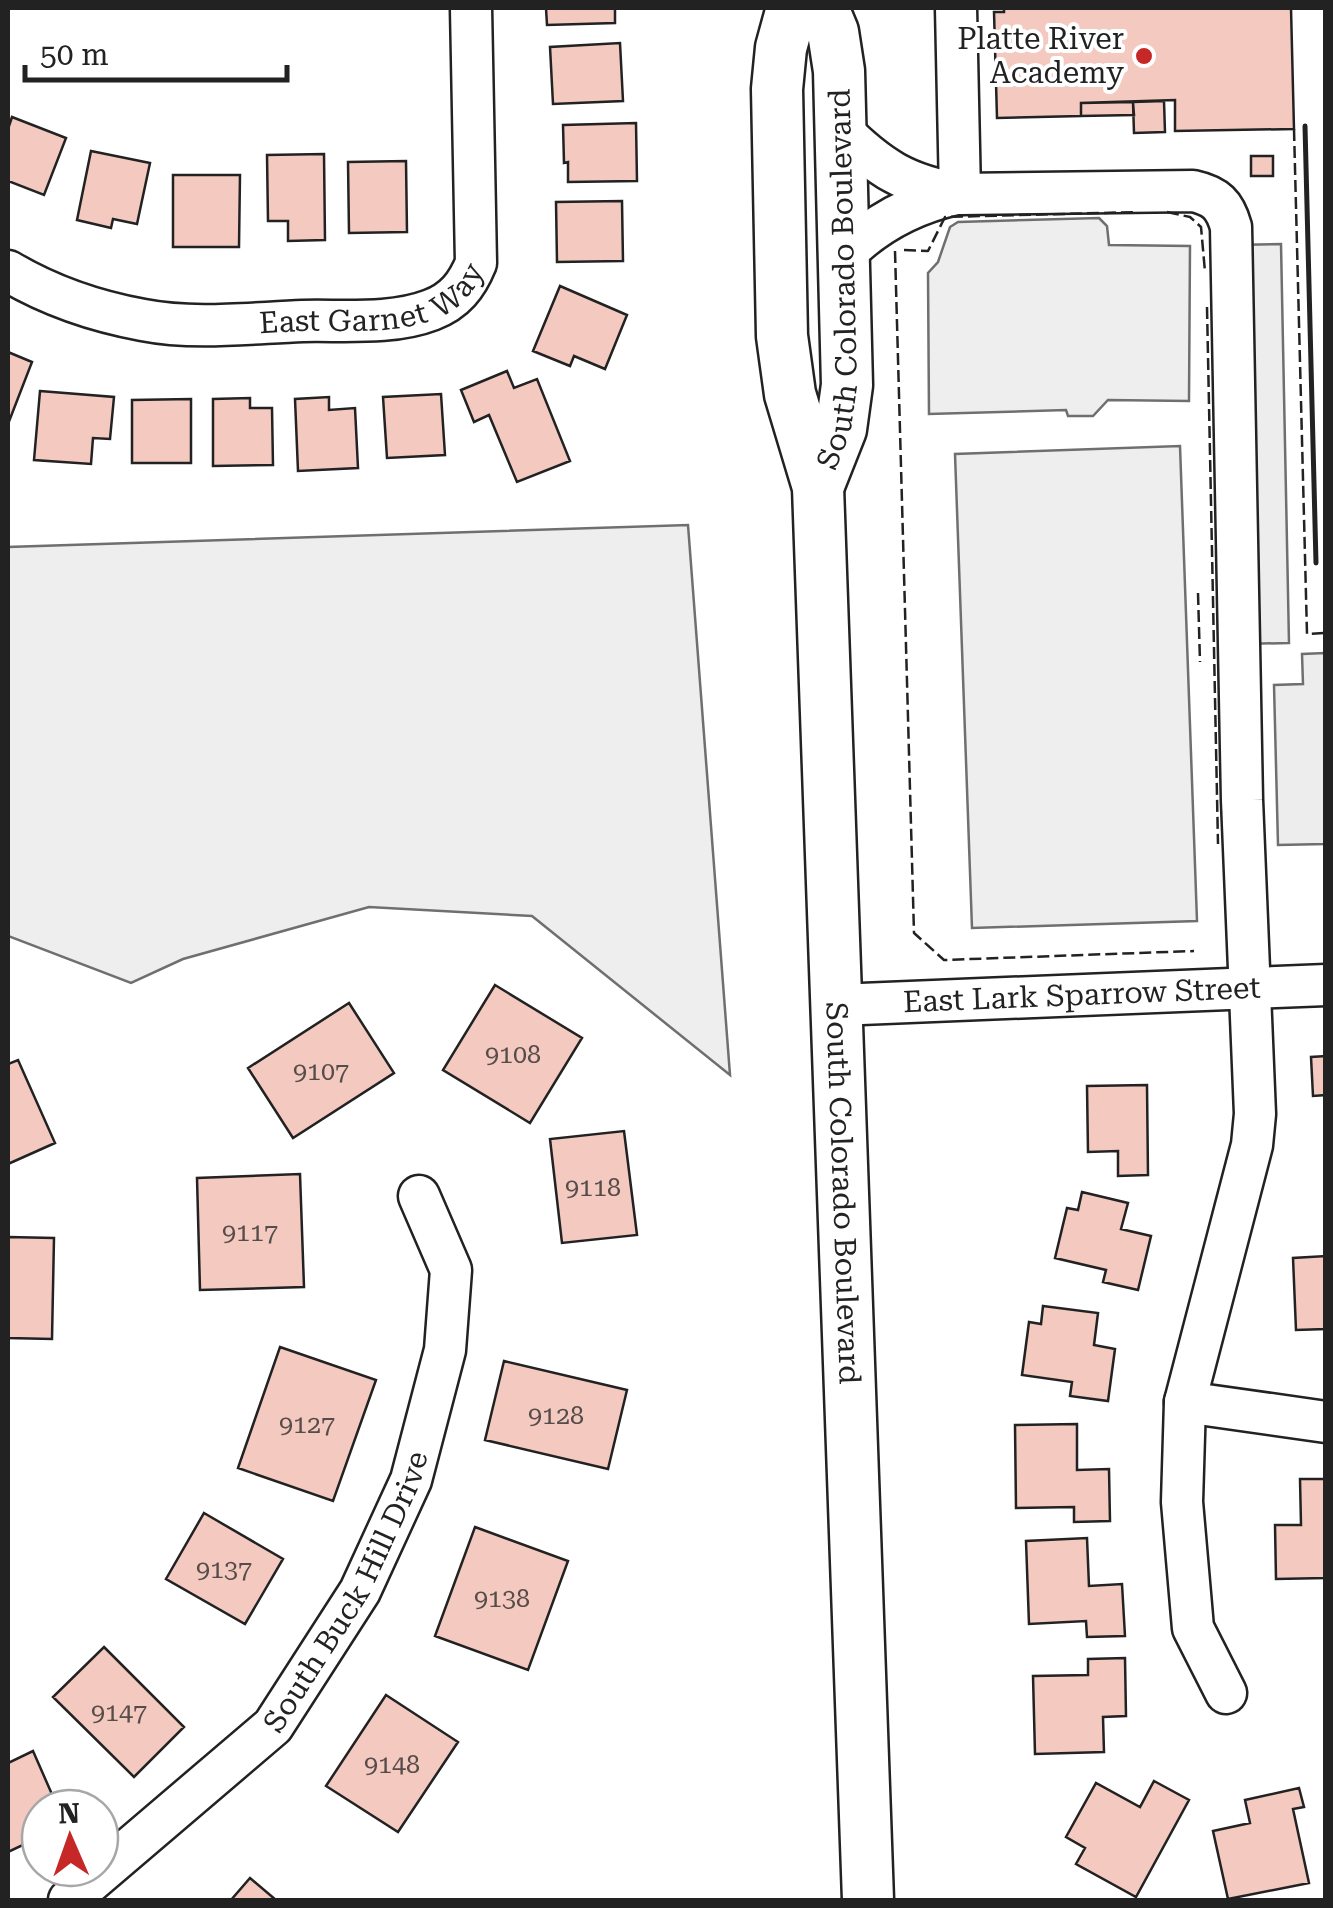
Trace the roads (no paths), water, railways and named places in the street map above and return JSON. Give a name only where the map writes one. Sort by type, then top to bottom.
[{"type":"main road","name":"South Colorado Boulevard","points":[[792,8],[778,75],[780,310],[790,394],[818,487],[868,1900]]},
{"type":"main road","name":"South Colorado Boulevard","points":[[818,487],[836,444],[845,408],[845,254],[837,52],[823,8]]},
{"type":"street","name":"East Garnet Way","points":[[8,271],[39,289],[90,308],[146,321],[204,324],[398,319],[433,310],[465,289],[476,263],[471,8]]},
{"type":"street","points":[[956,8],[960,194]]},
{"type":"street","points":[[841,130],[899,177],[933,189],[960,194],[1193,191],[1214,197],[1227,214],[1232,245],[1242,784],[1255,1082],[1252,1145],[1184,1402],[1182,1502],[1193,1628],[1226,1693]]},
{"type":"street","points":[[845,254],[888,220],[933,200],[960,194]]},
{"type":"street","name":"East Lark Sparrow Street","points":[[837,1005],[1326,986]]},
{"type":"street","name":"South Buck Hill Drive","points":[[74,1899],[273,1726],[360,1591],[411,1480],[445,1350],[451,1270],[419,1196]]},
{"type":"street","points":[[1184,1402],[1326,1422]]},
{"type":"place","name":"Platte River Academy","points":[[1144,56]]}]
